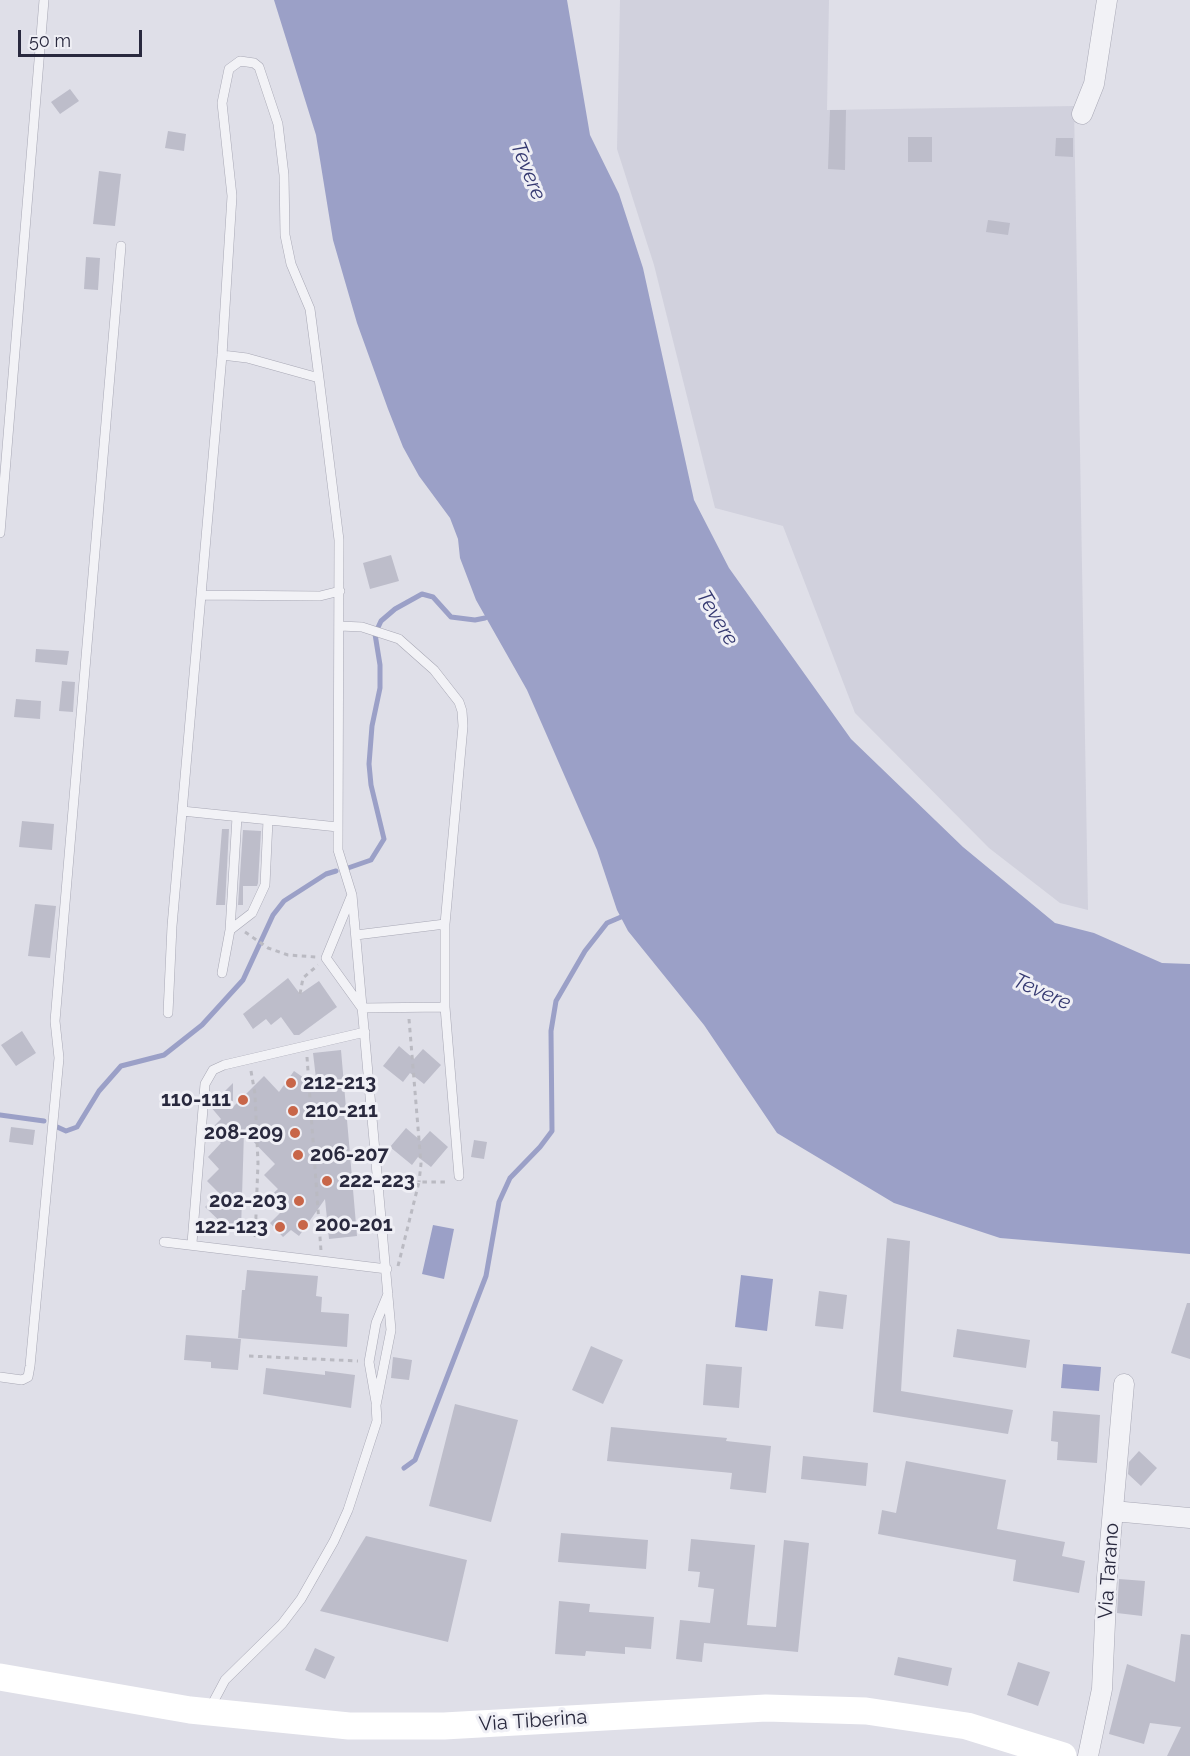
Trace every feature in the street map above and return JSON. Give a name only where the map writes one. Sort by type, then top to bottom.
[{"type":"main road","name":"Via Tiberina","points":[[0,1677],[208,1712],[333,1726],[405,1727],[766,1708],[824,1708],[948,1722],[1007,1737],[1063,1756]]},
{"type":"street","points":[[1082,114],[1094,84],[1107,0]]},
{"type":"street","name":"Via Tarano","points":[[1088,1756],[1102,1689],[1113,1511],[1124,1384]]},
{"type":"street","points":[[1113,1511],[1190,1518]]},
{"type":"lane","points":[[0,533],[44,0]]},
{"type":"lane","points":[[168,1013],[182,812],[222,356],[232,188],[222,103],[229,69],[234,64],[247,61],[259,67],[266,80],[278,124],[284,175],[285,235],[291,264],[312,315],[339,540],[338,850],[352,895],[390,1290],[391,1330],[376,1405]]},
{"type":"lane","points":[[0,1377],[22,1380],[28,1377],[30,1366],[59,1058],[55,1021],[121,246]]},
{"type":"lane","points":[[222,356],[247,358],[319,378]]},
{"type":"lane","points":[[201,595],[320,596],[340,591]]},
{"type":"lane","points":[[340,626],[362,627],[399,639],[434,670],[459,702],[462,711],[463,726],[445,924],[445,1008],[459,1176]]},
{"type":"lane","points":[[182,812],[338,827]]},
{"type":"lane","points":[[222,973],[230,930],[237,817]]},
{"type":"lane","points":[[230,930],[252,913],[265,885],[268,820]]},
{"type":"lane","points":[[352,895],[326,958],[362,1008]]},
{"type":"lane","points":[[356,935],[445,924]]},
{"type":"lane","points":[[362,1008],[445,1008]]},
{"type":"lane","points":[[192,1243],[206,1083],[213,1070],[248,1059],[365,1032]]},
{"type":"lane","points":[[164,1242],[192,1243],[387,1269]]},
{"type":"lane","points":[[208,1712],[225,1680],[282,1624],[318,1572],[348,1510],[378,1421],[369,1362],[376,1323],[390,1290]]},
{"type":"path","points":[[248,936],[268,948],[288,955],[326,958]]},
{"type":"path","points":[[300,994],[303,978],[326,958]]},
{"type":"path","points":[[390,1290],[404,1250],[422,1164],[408,1009]]},
{"type":"path","points":[[306,1046],[322,1235],[321,1261]]},
{"type":"path","points":[[248,1059],[255,1094],[258,1163],[255,1252]]},
{"type":"path","points":[[419,1182],[448,1182],[459,1176]]},
{"type":"path","points":[[249,1356],[369,1362]]},
{"type":"shaded area","points":[[620,0],[829,0],[827,110],[1074,106],[1088,910],[1060,903],[989,848],[855,713],[783,526],[715,508],[654,265],[617,149]]},
{"type":"water","name":"Tevere","points":[[274,0],[567,0],[590,135],[619,194],[643,268],[694,500],[729,568],[851,739],[963,847],[1055,923],[1094,933],[1162,963],[1190,964],[1190,1254],[1000,1238],[894,1203],[777,1133],[704,1025],[628,931],[617,910],[597,850],[527,690],[476,600],[460,558],[458,539],[450,518],[419,476],[403,447],[388,409],[357,323],[333,240],[316,135]]},
{"type":"water","points":[[433,1225],[454,1229],[444,1279],[422,1274]]},
{"type":"water","points":[[741,1275],[773,1279],[767,1331],[735,1327]]},
{"type":"water","points":[[1063,1364],[1101,1367],[1099,1391],[1061,1388]]},
{"type":"building","points":[[70,89],[79,101],[60,114],[51,102]]},
{"type":"building","points":[[830,110],[846,110],[845,170],[828,169]]},
{"type":"building","points":[[168,131],[186,134],[184,151],[165,148]]},
{"type":"building","points":[[908,137],[932,137],[932,162],[908,162]]},
{"type":"building","points":[[1056,138],[1073,138],[1073,157],[1055,156]]},
{"type":"building","points":[[99,171],[121,174],[115,226],[93,224]]},
{"type":"building","points":[[988,220],[1010,223],[1008,235],[986,232]]},
{"type":"building","points":[[86,257],[100,258],[98,290],[84,289]]},
{"type":"building","points":[[391,555],[399,581],[370,589],[363,563]]},
{"type":"building","points":[[36,649],[69,651],[67,665],[35,662]]},
{"type":"building","points":[[62,681],[75,682],[73,712],[59,711]]},
{"type":"building","points":[[16,699],[41,701],[40,719],[14,717]]},
{"type":"building","points":[[22,821],[54,824],[52,850],[19,847]]},
{"type":"building","points":[[222,829],[229,829],[225,905],[216,905]]},
{"type":"building","points":[[243,830],[261,831],[258,883],[257,886],[243,886],[243,905],[238,905]]},
{"type":"building","points":[[35,904],[56,906],[50,958],[28,956]]},
{"type":"building","points":[[288,978],[300,994],[319,981],[337,1007],[299,1035],[294,1035],[281,1017],[271,1025],[266,1019],[253,1029],[243,1014]]},
{"type":"building","points":[[22,1031],[36,1053],[16,1066],[1,1045]]},
{"type":"building","points":[[399,1046],[414,1059],[423,1049],[441,1065],[424,1084],[410,1073],[403,1082],[383,1066]]},
{"type":"building","points":[[341,1050],[357,1236],[329,1239],[325,1199],[299,1236],[291,1230],[283,1237],[270,1223],[280,1213],[267,1199],[278,1189],[264,1175],[275,1164],[244,1132],[241,1229],[227,1228],[205,1207],[219,1193],[207,1181],[219,1169],[208,1157],[221,1143],[209,1131],[221,1119],[210,1106],[233,1083],[233,1107],[264,1076],[279,1092],[294,1071],[317,1087],[313,1053]]},
{"type":"building","points":[[11,1127],[35,1130],[33,1145],[9,1142]]},
{"type":"building","points":[[406,1128],[421,1141],[430,1131],[448,1147],[431,1167],[418,1157],[412,1165],[390,1147]]},
{"type":"building","points":[[474,1140],[487,1142],[484,1159],[471,1157]]},
{"type":"building","points":[[887,1238],[910,1241],[901,1391],[1013,1410],[1008,1434],[873,1412]]},
{"type":"building","points":[[247,1270],[318,1276],[316,1296],[322,1297],[321,1312],[349,1314],[347,1347],[238,1338],[242,1290],[245,1290]]},
{"type":"building","points":[[819,1291],[847,1295],[843,1329],[815,1326]]},
{"type":"building","points":[[1187,1303],[1190,1303],[1190,1359],[1171,1353]]},
{"type":"building","points":[[957,1329],[1030,1340],[1026,1368],[953,1357]]},
{"type":"building","points":[[186,1335],[241,1339],[238,1370],[211,1368],[211,1362],[184,1360]]},
{"type":"building","points":[[591,1346],[623,1360],[603,1404],[572,1390]]},
{"type":"building","points":[[393,1357],[412,1360],[409,1380],[391,1378]]},
{"type":"building","points":[[706,1364],[742,1367],[739,1408],[703,1405]]},
{"type":"building","points":[[266,1368],[325,1375],[325,1371],[355,1375],[351,1408],[263,1394]]},
{"type":"building","points":[[455,1404],[518,1420],[491,1522],[429,1506]]},
{"type":"building","points":[[1053,1411],[1100,1415],[1097,1463],[1057,1460],[1058,1442],[1051,1441]]},
{"type":"building","points":[[611,1427],[727,1438],[726,1441],[771,1446],[766,1493],[730,1489],[732,1473],[607,1461]]},
{"type":"building","points":[[1139,1451],[1157,1468],[1141,1486],[1128,1474],[1129,1462]]},
{"type":"building","points":[[803,1456],[868,1463],[866,1486],[801,1479]]},
{"type":"building","points":[[906,1461],[1006,1480],[997,1529],[1065,1542],[1062,1556],[1085,1561],[1079,1593],[1013,1581],[1016,1560],[878,1534],[882,1510],[896,1513]]},
{"type":"building","points":[[561,1533],[648,1540],[646,1569],[558,1562]]},
{"type":"building","points":[[366,1536],[467,1560],[448,1642],[320,1611]]},
{"type":"building","points":[[691,1539],[755,1545],[747,1625],[776,1627],[784,1540],[809,1543],[798,1652],[704,1643],[702,1662],[676,1659],[680,1620],[710,1623],[714,1589],[698,1587],[700,1572],[688,1571]]},
{"type":"building","points":[[1119,1579],[1145,1581],[1142,1616],[1117,1613]]},
{"type":"building","points":[[559,1601],[590,1604],[589,1612],[654,1617],[651,1649],[625,1647],[625,1654],[586,1651],[585,1656],[555,1654]]},
{"type":"building","points":[[1181,1634],[1190,1635],[1190,1756],[1167,1756],[1181,1727],[1150,1723],[1144,1744],[1109,1734],[1127,1664],[1175,1682]]},
{"type":"building","points":[[315,1648],[335,1657],[325,1679],[305,1670]]},
{"type":"building","points":[[898,1657],[952,1668],[948,1686],[894,1675]]},
{"type":"building","points":[[1018,1662],[1050,1672],[1038,1706],[1007,1695]]},
{"type":"waterway","points":[[348,868],[371,860],[384,839],[371,785],[369,764],[372,726],[380,688],[380,665],[375,634],[381,621],[395,609],[422,594],[433,597],[451,617],[475,620],[485,618]]},
{"type":"waterway","points":[[55,1126],[66,1131],[77,1127],[99,1091],[121,1066],[164,1055],[202,1025],[243,980],[273,915],[284,901],[326,874],[336,871]]},
{"type":"waterway","points":[[404,1468],[415,1460],[486,1276],[499,1202],[510,1178],[552,1131],[551,1031],[556,1001],[585,951],[607,923],[621,917]]},
{"type":"waterway","points":[[0,1115],[44,1121]]},
{"type":"place","name":"212-213","points":[[291,1083]]},
{"type":"place","name":"110-111","points":[[243,1100]]},
{"type":"place","name":"210-211","points":[[293,1111]]},
{"type":"place","name":"208-209","points":[[295,1133]]},
{"type":"place","name":"206-207","points":[[298,1155]]},
{"type":"place","name":"222-223","points":[[327,1181]]},
{"type":"place","name":"202-203","points":[[299,1201]]},
{"type":"place","name":"200-201","points":[[303,1225]]},
{"type":"place","name":"122-123","points":[[280,1227]]}]
